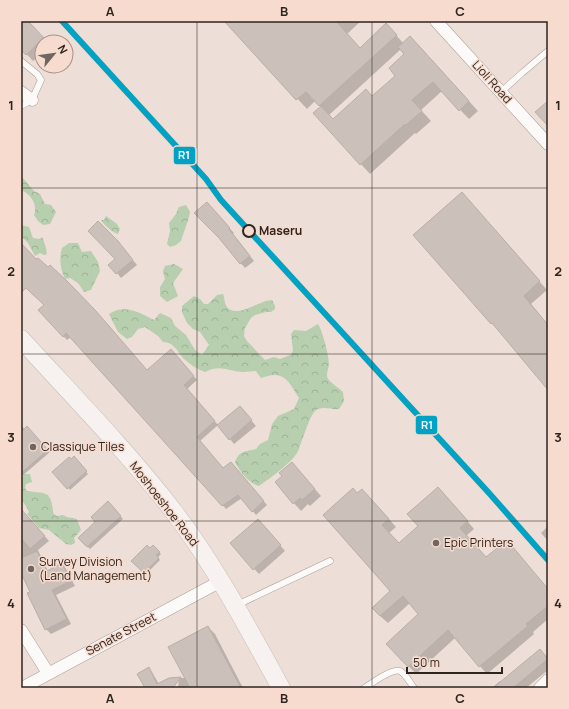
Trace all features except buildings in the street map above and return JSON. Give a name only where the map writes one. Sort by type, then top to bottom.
[{"type":"main road","name":"Moshoeshoe Road","points":[[21,339],[121,448],[174,513],[221,580],[281,688]]},
{"type":"street","name":"Lioli Road","points":[[436,21],[548,144]]},
{"type":"street","points":[[21,92],[26,103]]},
{"type":"street","name":"Senate Street","points":[[22,688],[221,580]]},
{"type":"street","points":[[21,630],[48,673]]},
{"type":"street","points":[[540,688],[548,680]]},
{"type":"lane","points":[[501,92],[548,51]]},
{"type":"lane","points":[[21,61],[37,74],[41,80],[26,103]]},
{"type":"lane","points":[[235,606],[330,561]]},
{"type":"lane","points":[[364,688],[393,671],[399,671],[405,675],[414,688]]},
{"type":"green space","points":[[22,177],[34,191],[40,194],[45,204],[51,205],[56,212],[50,224],[43,225],[34,215],[35,207],[33,200],[28,194],[21,190]]},
{"type":"green space","points":[[186,205],[190,212],[181,241],[170,247],[167,244],[170,231],[169,223],[179,207]]},
{"type":"green space","points":[[106,216],[117,224],[120,229],[118,234],[101,220],[104,220]]},
{"type":"green space","points":[[21,225],[29,227],[33,238],[39,239],[42,237],[47,254],[44,255],[40,253],[35,256],[28,243],[21,236]]},
{"type":"green space","points":[[69,243],[78,243],[82,252],[91,251],[98,262],[100,271],[91,290],[84,292],[78,283],[70,278],[65,279],[63,275],[60,264],[60,256],[62,248]]},
{"type":"green space","points":[[174,264],[183,269],[173,283],[178,296],[167,302],[160,296],[160,287],[165,279],[163,271],[165,266]]},
{"type":"green space","points":[[223,294],[226,305],[232,311],[243,310],[272,300],[275,309],[271,312],[255,315],[251,318],[245,328],[244,336],[265,360],[274,357],[280,359],[290,355],[293,351],[291,334],[294,330],[306,331],[318,324],[328,355],[329,364],[327,377],[331,383],[343,392],[344,401],[339,409],[317,409],[310,419],[298,451],[295,455],[280,470],[259,486],[251,482],[242,473],[235,462],[241,453],[256,449],[260,444],[268,440],[272,424],[278,416],[294,409],[299,398],[286,379],[279,375],[271,375],[261,378],[256,371],[243,372],[215,368],[205,372],[196,368],[183,358],[173,345],[163,342],[158,336],[145,327],[138,329],[132,337],[127,339],[118,332],[109,314],[126,309],[132,310],[154,320],[160,313],[171,318],[175,326],[186,335],[195,350],[202,355],[209,345],[200,332],[193,329],[187,323],[182,312],[182,306],[194,296],[200,299],[204,304],[208,304],[217,295]]},
{"type":"green space","points":[[24,474],[30,474],[32,482],[26,484],[25,488],[27,491],[48,495],[52,503],[53,513],[55,515],[63,515],[77,519],[81,530],[74,538],[75,543],[71,545],[66,544],[49,530],[39,528],[27,514],[29,512],[20,494]]},
{"type":"transit line","name":"R1","points":[[62,21],[206,179],[221,200],[489,493],[548,560]]},
{"type":"place","name":"Maseru","points":[[249,231]]},
{"type":"place","name":"Classique Tiles","points":[[33,447]]},
{"type":"place","name":"Epic Printers","points":[[436,543]]},
{"type":"place","name":"Survey Division (Land Management)","points":[[31,569]]}]
